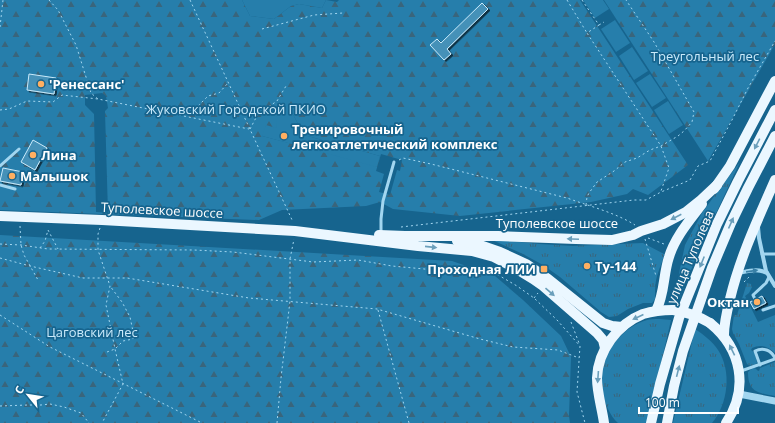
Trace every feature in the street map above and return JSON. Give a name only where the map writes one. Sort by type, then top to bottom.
[{"type":"main road","points":[[656,311],[660,302],[669,257],[673,245],[730,166],[775,81]]},
{"type":"main road","name":"улица Туполева","points":[[651,423],[660,384],[679,318],[717,224],[775,110]]},
{"type":"main road","name":"улица Туполева","points":[[667,423],[683,351],[712,268],[744,195],[775,136]]},
{"type":"main road","points":[[724,335],[726,317],[737,274],[757,221],[775,180]]},
{"type":"main road","name":"Туполевское шоссе","points":[[322,234],[498,236],[612,240],[633,235],[663,224],[686,212],[717,185]]},
{"type":"main road","name":"Туполевское шоссе","points":[[0,216],[295,231],[472,251],[494,258],[515,268],[543,286],[597,333],[603,340],[605,348]]},
{"type":"main road","name":"Туполевское шоссе","points":[[403,236],[474,243],[500,252],[526,264],[548,279],[603,323],[622,327]]},
{"type":"main road","points":[[604,423],[598,391],[597,376],[605,348],[612,337],[632,320],[644,314],[656,311],[673,310],[699,316],[724,335],[731,346],[736,359],[740,383],[739,394],[734,410],[726,423]]},
{"type":"main road","points":[[601,406],[611,423]]},
{"type":"street","points":[[757,221],[760,245],[766,271],[775,286]]},
{"type":"street","points":[[737,274],[756,269],[768,275]]},
{"type":"street","points":[[739,394],[775,401]]},
{"type":"lane","points":[[0,166],[19,149]]},
{"type":"lane","points":[[382,235],[381,219],[383,201],[394,162]]},
{"type":"lane","points":[[0,185],[15,189]]},
{"type":"lane","points":[[762,254],[775,254]]},
{"type":"lane","points":[[755,299],[753,295],[766,283],[768,275]]},
{"type":"lane","points":[[763,310],[775,306]]},
{"type":"lane","points":[[739,372],[760,365],[775,358],[774,355],[768,350],[758,349],[755,351],[760,365]]},
{"type":"path","points":[[0,28],[3,0]]},
{"type":"path","points":[[49,0],[58,10],[76,45],[91,93],[98,100]]},
{"type":"path","points":[[190,0],[295,226],[290,259],[290,301],[277,423]]},
{"type":"path","points":[[566,0],[661,146],[669,168],[661,192]]},
{"type":"path","points":[[582,0],[598,26]]},
{"type":"path","points":[[586,205],[587,197],[597,182],[625,162],[638,158],[650,150],[661,146],[684,131],[692,122],[694,112],[654,42],[626,0]]},
{"type":"path","points":[[262,29],[314,15],[343,13]]},
{"type":"path","points":[[587,33],[604,22]]},
{"type":"path","points":[[403,236],[400,227],[586,205],[646,200],[690,180],[698,166],[710,161],[748,88],[775,41]]},
{"type":"path","points":[[182,116],[186,109],[198,106],[208,96],[219,93],[228,82]]},
{"type":"path","points":[[250,129],[258,114],[277,102],[286,86]]},
{"type":"path","points":[[0,110],[9,109],[28,101],[53,102],[62,95],[98,100],[250,129]]},
{"type":"path","points":[[394,162],[403,158],[567,198],[605,211],[634,224],[642,231]]},
{"type":"path","points":[[102,220],[98,234],[98,250],[110,286],[122,302],[130,317],[134,336],[133,339],[123,341],[114,349],[107,352]]},
{"type":"path","points":[[20,226],[20,245],[38,280]]},
{"type":"path","points":[[40,248],[45,241],[48,230],[59,249]]},
{"type":"path","points":[[657,279],[644,236],[667,245]]},
{"type":"path","points":[[0,244],[48,249],[194,250],[233,252],[313,262],[358,260],[392,266],[446,271],[471,273],[493,272],[534,298],[558,320],[580,346]]},
{"type":"path","points":[[0,258],[83,278],[127,278],[249,298],[377,309],[480,339],[513,347],[558,350],[579,358]]},
{"type":"path","points":[[102,423],[123,384],[114,349],[106,305],[110,286]]},
{"type":"path","points":[[377,309],[409,423]]},
{"type":"path","points":[[0,315],[50,347],[202,423]]},
{"type":"path","points":[[569,317],[580,346],[577,392],[585,423]]},
{"type":"path","points":[[0,406],[50,404],[64,406],[80,413],[89,423]]},
{"type":"green space","name":"Жуковский Городской ПКИО","points":[[0,0],[242,0],[250,16],[274,19],[291,6],[299,4],[322,8],[326,0],[337,2],[339,0],[580,0],[688,165],[648,195],[633,189],[627,194],[591,202],[460,216],[393,209],[380,202],[366,206],[282,210],[259,220],[0,210]],"holes":[[[102,93],[106,96],[108,108],[105,111],[108,213],[96,212],[94,114],[85,105],[85,95]],[[288,105],[304,135],[380,156],[377,166],[262,136],[276,128]],[[381,154],[402,160],[400,171],[397,170],[390,195],[379,192],[384,174],[376,171]]]},
{"type":"green space","points":[[242,0],[326,0],[322,8],[299,4],[291,6],[274,19],[250,16]]},
{"type":"green space","points":[[583,0],[603,0],[609,9],[595,18]]},
{"type":"green space","name":"Треугольный лес","points":[[604,0],[775,0],[775,44],[708,161]]},
{"type":"green space","points":[[615,20],[630,43],[616,52],[601,29]]},
{"type":"green space","points":[[632,47],[648,71],[634,80],[619,56]]},
{"type":"green space","points":[[650,74],[666,98],[652,107],[636,83]]},
{"type":"green space","points":[[668,101],[683,125],[669,134],[654,110]]},
{"type":"green space","name":"Тренировочный легкоатлетический комплекс","points":[[288,105],[304,135],[380,156],[377,167],[262,136],[266,125],[276,128],[277,107]]},
{"type":"green space","points":[[740,162],[702,243],[680,297],[677,283],[685,245],[702,213]]},
{"type":"green space","name":"Цаговский лес","points":[[0,235],[452,261],[495,276],[561,336],[571,357],[570,423],[0,423]]},
{"type":"green space","points":[[490,239],[573,246],[643,243],[664,254],[656,279],[655,299],[652,303],[643,303],[628,309],[617,316],[609,317],[543,265]]},
{"type":"green space","points":[[747,283],[751,284],[752,287],[749,293],[745,296],[758,322],[775,315],[775,353],[764,346],[752,348],[751,350],[755,353],[757,363],[751,366],[747,364],[732,329],[734,315],[737,315]]},
{"type":"green space","points":[[647,320],[671,320],[647,423],[618,423],[608,410],[603,393],[602,377],[606,357],[616,341],[630,328]]},
{"type":"green space","points":[[695,329],[713,344],[722,358],[726,377],[725,397],[722,407],[712,423],[673,423]]},
{"type":"green space","points":[[775,362],[775,396],[764,394],[752,388],[748,379],[748,372],[754,368],[759,371],[760,368]]},
{"type":"building","points":[[482,3],[488,9],[447,49],[451,54],[444,60],[430,45],[437,39],[441,43]]},
{"type":"building","name":"'Ренессанс'","points":[[29,74],[56,78],[54,94],[27,90]]},
{"type":"building","points":[[33,140],[47,148],[35,170],[21,162]]},
{"type":"building","points":[[3,168],[23,172],[21,185],[0,181]]},
{"type":"building","points":[[762,296],[766,303],[754,309],[750,302],[757,301],[758,298]]},
{"type":"place","name":"'Ренессанс'","points":[[41,84]]},
{"type":"place","name":"Тренировочный легкоатлетический комплекс","points":[[284,136]]},
{"type":"place","name":"Лина","points":[[33,155]]},
{"type":"place","name":"Малышок","points":[[12,176]]},
{"type":"place","name":"Ty-144","points":[[587,266]]},
{"type":"place","name":"Проходная ЛИИ","points":[[544,269]]},
{"type":"place","name":"Октан","points":[[757,302]]}]
